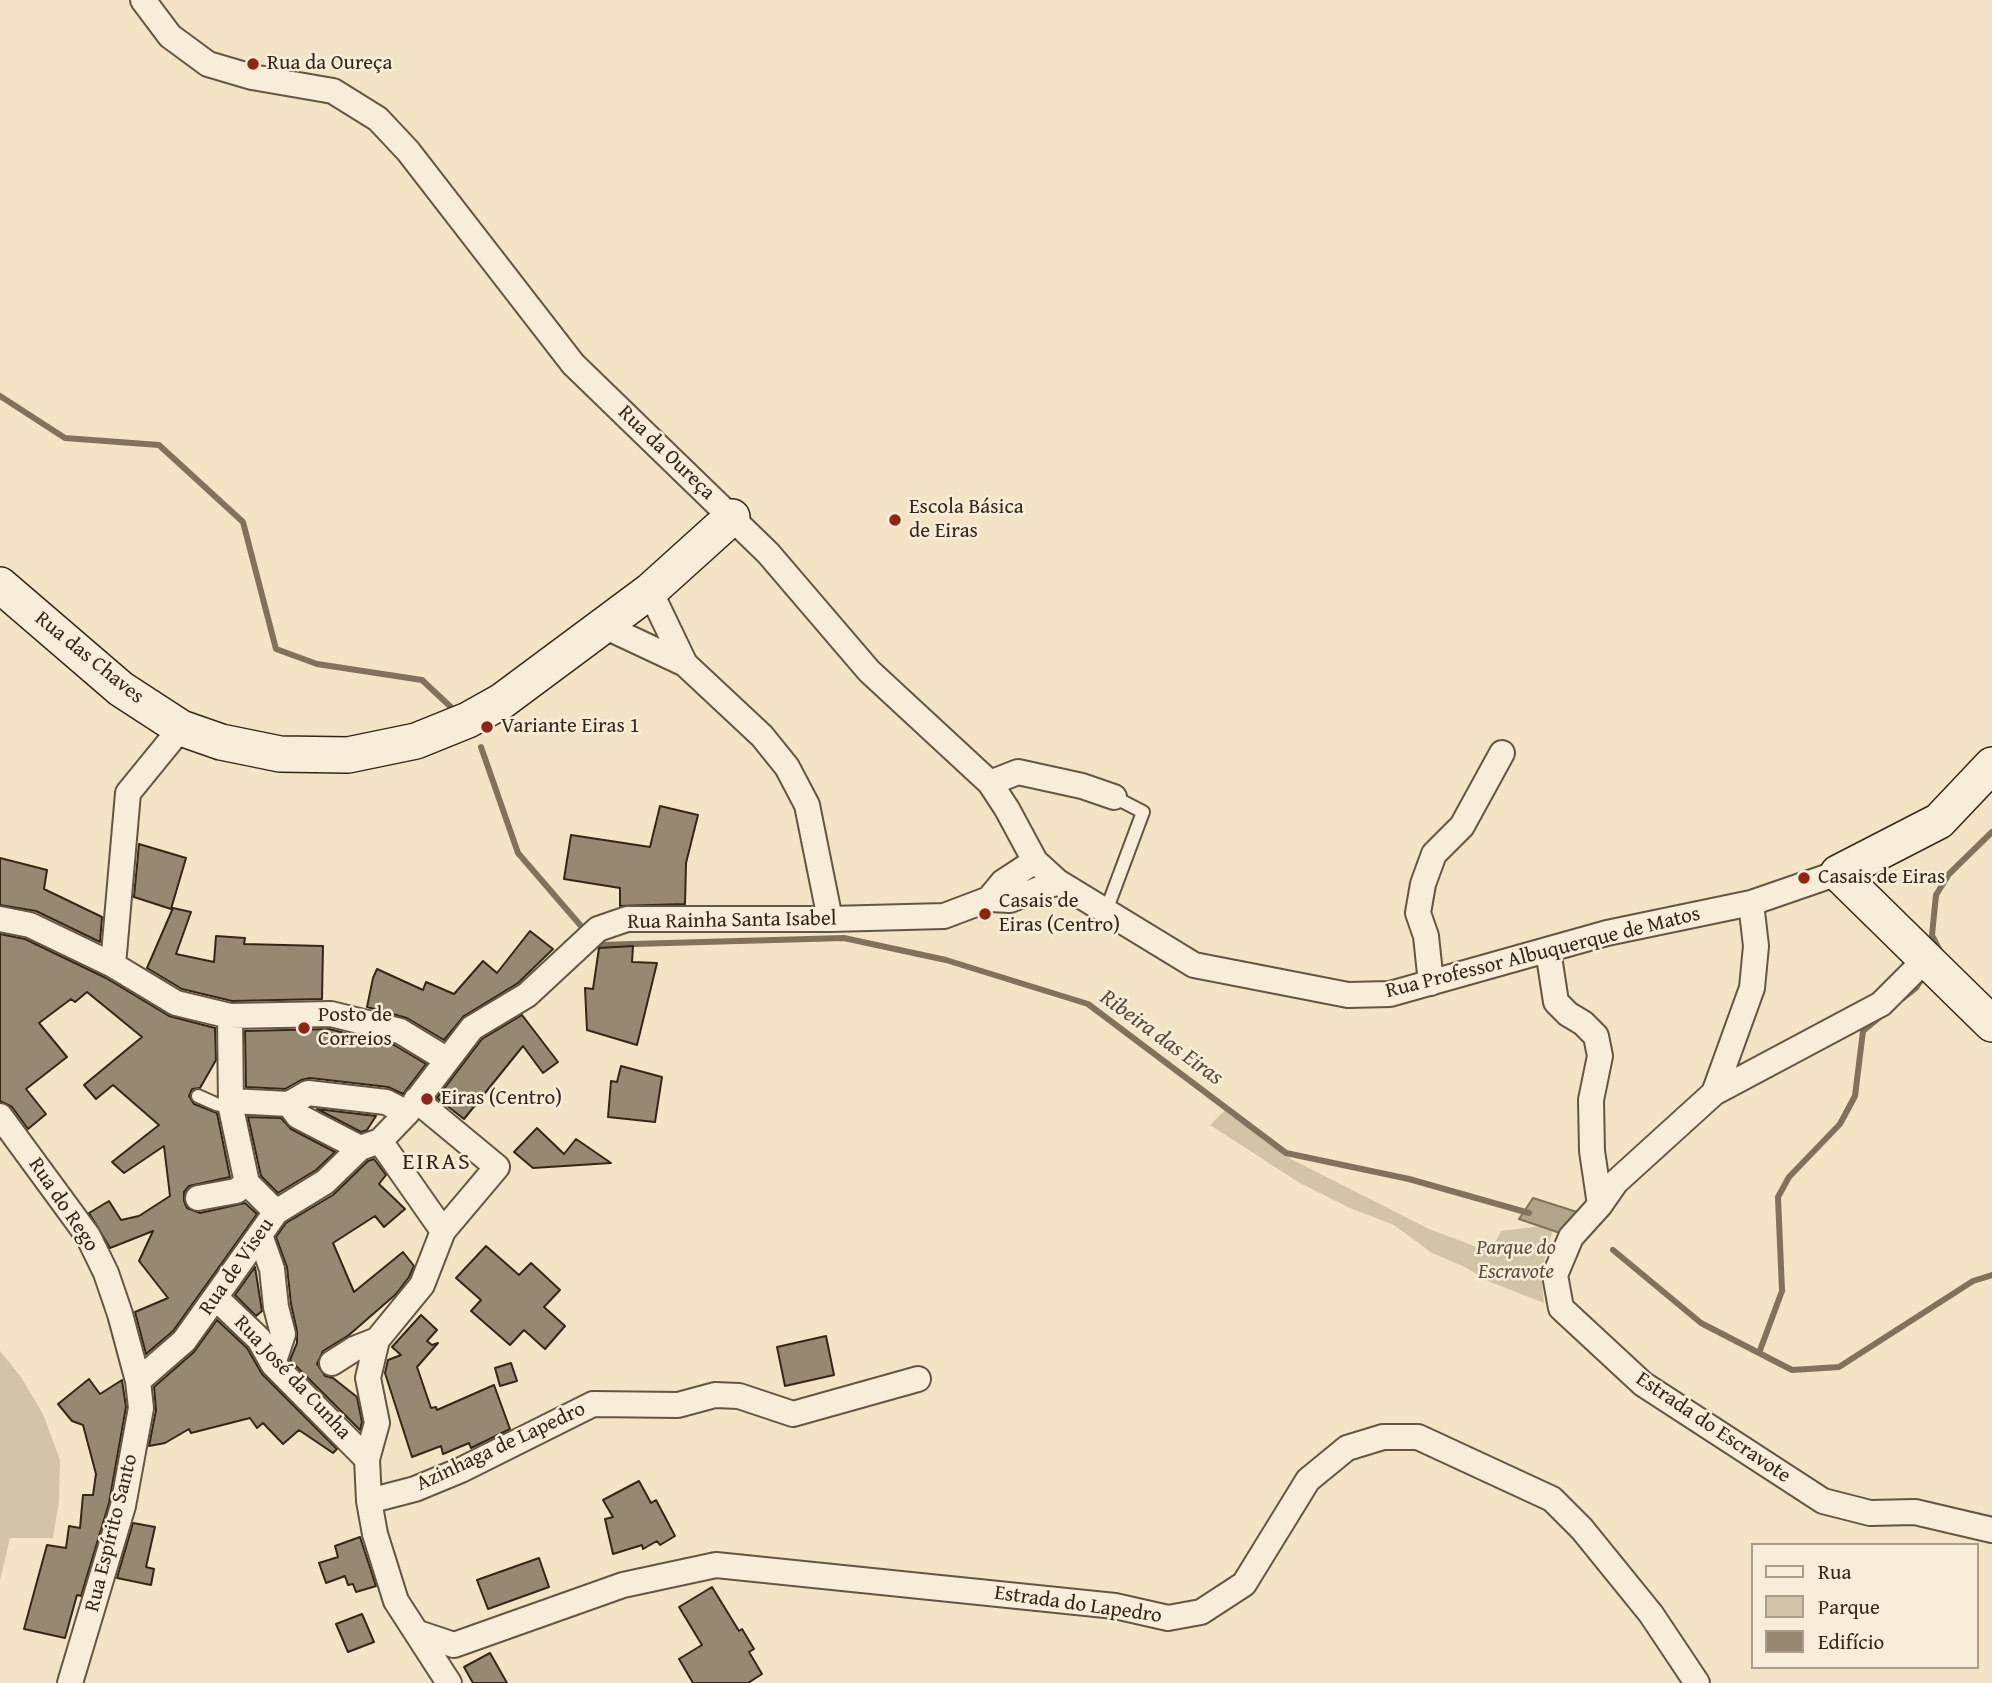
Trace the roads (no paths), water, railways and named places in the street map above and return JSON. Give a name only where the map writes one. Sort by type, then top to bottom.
[{"type":"street","name":"Rua da Oureça","points":[[143,0],[170,36],[208,64],[251,77],[333,91],[378,119],[408,151],[573,364],[768,553],[869,671],[990,783],[1035,861]]},
{"type":"street","name":"Rua das Chaves","points":[[0,584],[121,689],[181,728],[221,742],[280,754],[348,755],[416,741],[468,720],[502,701],[650,591],[732,517]]},
{"type":"street","points":[[650,591],[685,663]]},
{"type":"street","points":[[604,626],[685,663],[762,736],[787,766],[807,805],[830,919]]},
{"type":"street","points":[[113,965],[128,793],[181,728]]},
{"type":"street","points":[[1431,983],[1426,936],[1418,913],[1423,884],[1433,854],[1462,826],[1502,753]]},
{"type":"street","points":[[1992,765],[1939,821],[1838,873],[1992,1024]]},
{"type":"street","points":[[990,783],[1018,772],[1082,786],[1114,797]]},
{"type":"street","points":[[989,899],[1003,882],[1035,861]]},
{"type":"street","name":"Rua Professor Albuquerque de Matos","points":[[1035,861],[1058,882],[1194,965],[1348,995],[1390,994],[1607,933],[1751,902],[1838,873]]},
{"type":"street","points":[[989,899],[1010,900],[1058,882]]},
{"type":"street","name":"Rua Rainha Santa Isabel","points":[[411,1106],[472,1028],[527,995],[598,929],[626,919],[944,916],[989,899]]},
{"type":"street","points":[[1714,1093],[1752,988],[1756,946],[1751,902]]},
{"type":"street","points":[[0,919],[30,925],[113,965],[176,1003],[230,1016],[331,1014],[400,1031],[446,1059]]},
{"type":"street","points":[[1548,950],[1556,1002],[1596,1036],[1600,1056],[1591,1100],[1592,1151],[1600,1205]]},
{"type":"street","name":"Estrada do Escravote","points":[[1925,960],[1881,1004],[1714,1093],[1616,1182],[1600,1205],[1571,1237],[1555,1275],[1561,1308],[1643,1384],[1824,1501],[1870,1513],[1915,1512],[1992,1530]]},
{"type":"street","points":[[230,1016],[231,1104],[247,1183],[276,1212]]},
{"type":"street","points":[[231,1104],[289,1104],[308,1093],[411,1106],[496,1167],[443,1231],[422,1285],[377,1340],[368,1378],[377,1423],[367,1459],[369,1501],[375,1534],[396,1601],[449,1683]]},
{"type":"street","points":[[289,1104],[298,1116],[370,1145],[443,1231]]},
{"type":"street","name":"Rua de Viseu","points":[[138,1381],[184,1341],[276,1212],[325,1182],[411,1106]]},
{"type":"street","name":"Rua do Rego","points":[[0,1116],[88,1236],[106,1273],[138,1381]]},
{"type":"street","points":[[198,1198],[236,1191],[247,1183]]},
{"type":"street","points":[[260,1235],[272,1269],[276,1307],[283,1334],[273,1364]]},
{"type":"street","name":"Rua José da Cunha","points":[[216,1298],[259,1339],[273,1364],[367,1459]]},
{"type":"street","points":[[332,1363],[354,1349],[377,1340]]},
{"type":"street","name":"Azinhaga de Lapedro","points":[[369,1501],[415,1489],[461,1470],[593,1404],[678,1405],[715,1395],[739,1395],[793,1414],[918,1379]]},
{"type":"street","name":"Rua Espírito Santo","points":[[79,1676],[123,1506],[141,1408],[138,1381]]},
{"type":"street","name":"Estrada do Lapedro","points":[[418,1633],[454,1645],[623,1585],[716,1566],[1115,1605],[1168,1618],[1201,1612],[1244,1584],[1308,1480],[1348,1448],[1383,1437],[1418,1437],[1552,1499],[1582,1529],[1651,1614],[1697,1683]]},
{"type":"lane","points":[[1106,911],[1143,812],[1114,797]]},
{"type":"lane","points":[[198,1096],[216,1104],[231,1104]]},
{"type":"waterway","name":"Ribeira das Eiras","points":[[0,396],[65,438],[159,445],[243,522],[276,649],[317,664],[422,680],[454,710]]},
{"type":"waterway","name":"Ribeira das Eiras","points":[[481,747],[518,853],[581,926]]},
{"type":"waterway","points":[[1938,953],[1940,951],[1932,935],[1936,895],[1949,874],[1992,832]]},
{"type":"waterway","name":"Ribeira das Eiras","points":[[598,945],[844,938],[946,960],[1088,1004],[1286,1153],[1409,1179],[1529,1213]]},
{"type":"waterway","points":[[1902,999],[1916,988],[1923,977]]},
{"type":"waterway","points":[[1759,1353],[1782,1291],[1778,1197],[1789,1177],[1840,1124],[1855,1096],[1863,1031],[1880,1017]]},
{"type":"waterway","points":[[1613,1250],[1701,1323],[1792,1370],[1839,1367],[1973,1281],[1992,1275]]},
{"type":"place","name":"Rua da Oureça","points":[[253,64]]},
{"type":"place","name":"Escola Básica de Eiras","points":[[895,520]]},
{"type":"place","name":"Variante Eiras 1","points":[[487,727]]},
{"type":"place","name":"Casais de Eiras","points":[[1804,878]]},
{"type":"place","name":"Casais de Eiras (Centro)","points":[[985,914]]},
{"type":"place","name":"Posto de Correios","points":[[304,1028]]},
{"type":"place","name":"Eiras (Centro)","points":[[427,1099]]},
{"type":"district","name":"EIRAS","points":[[437,1163]]},
{"type":"park label","name":"Parque do Escravote","points":[[1516,1261]]}]
